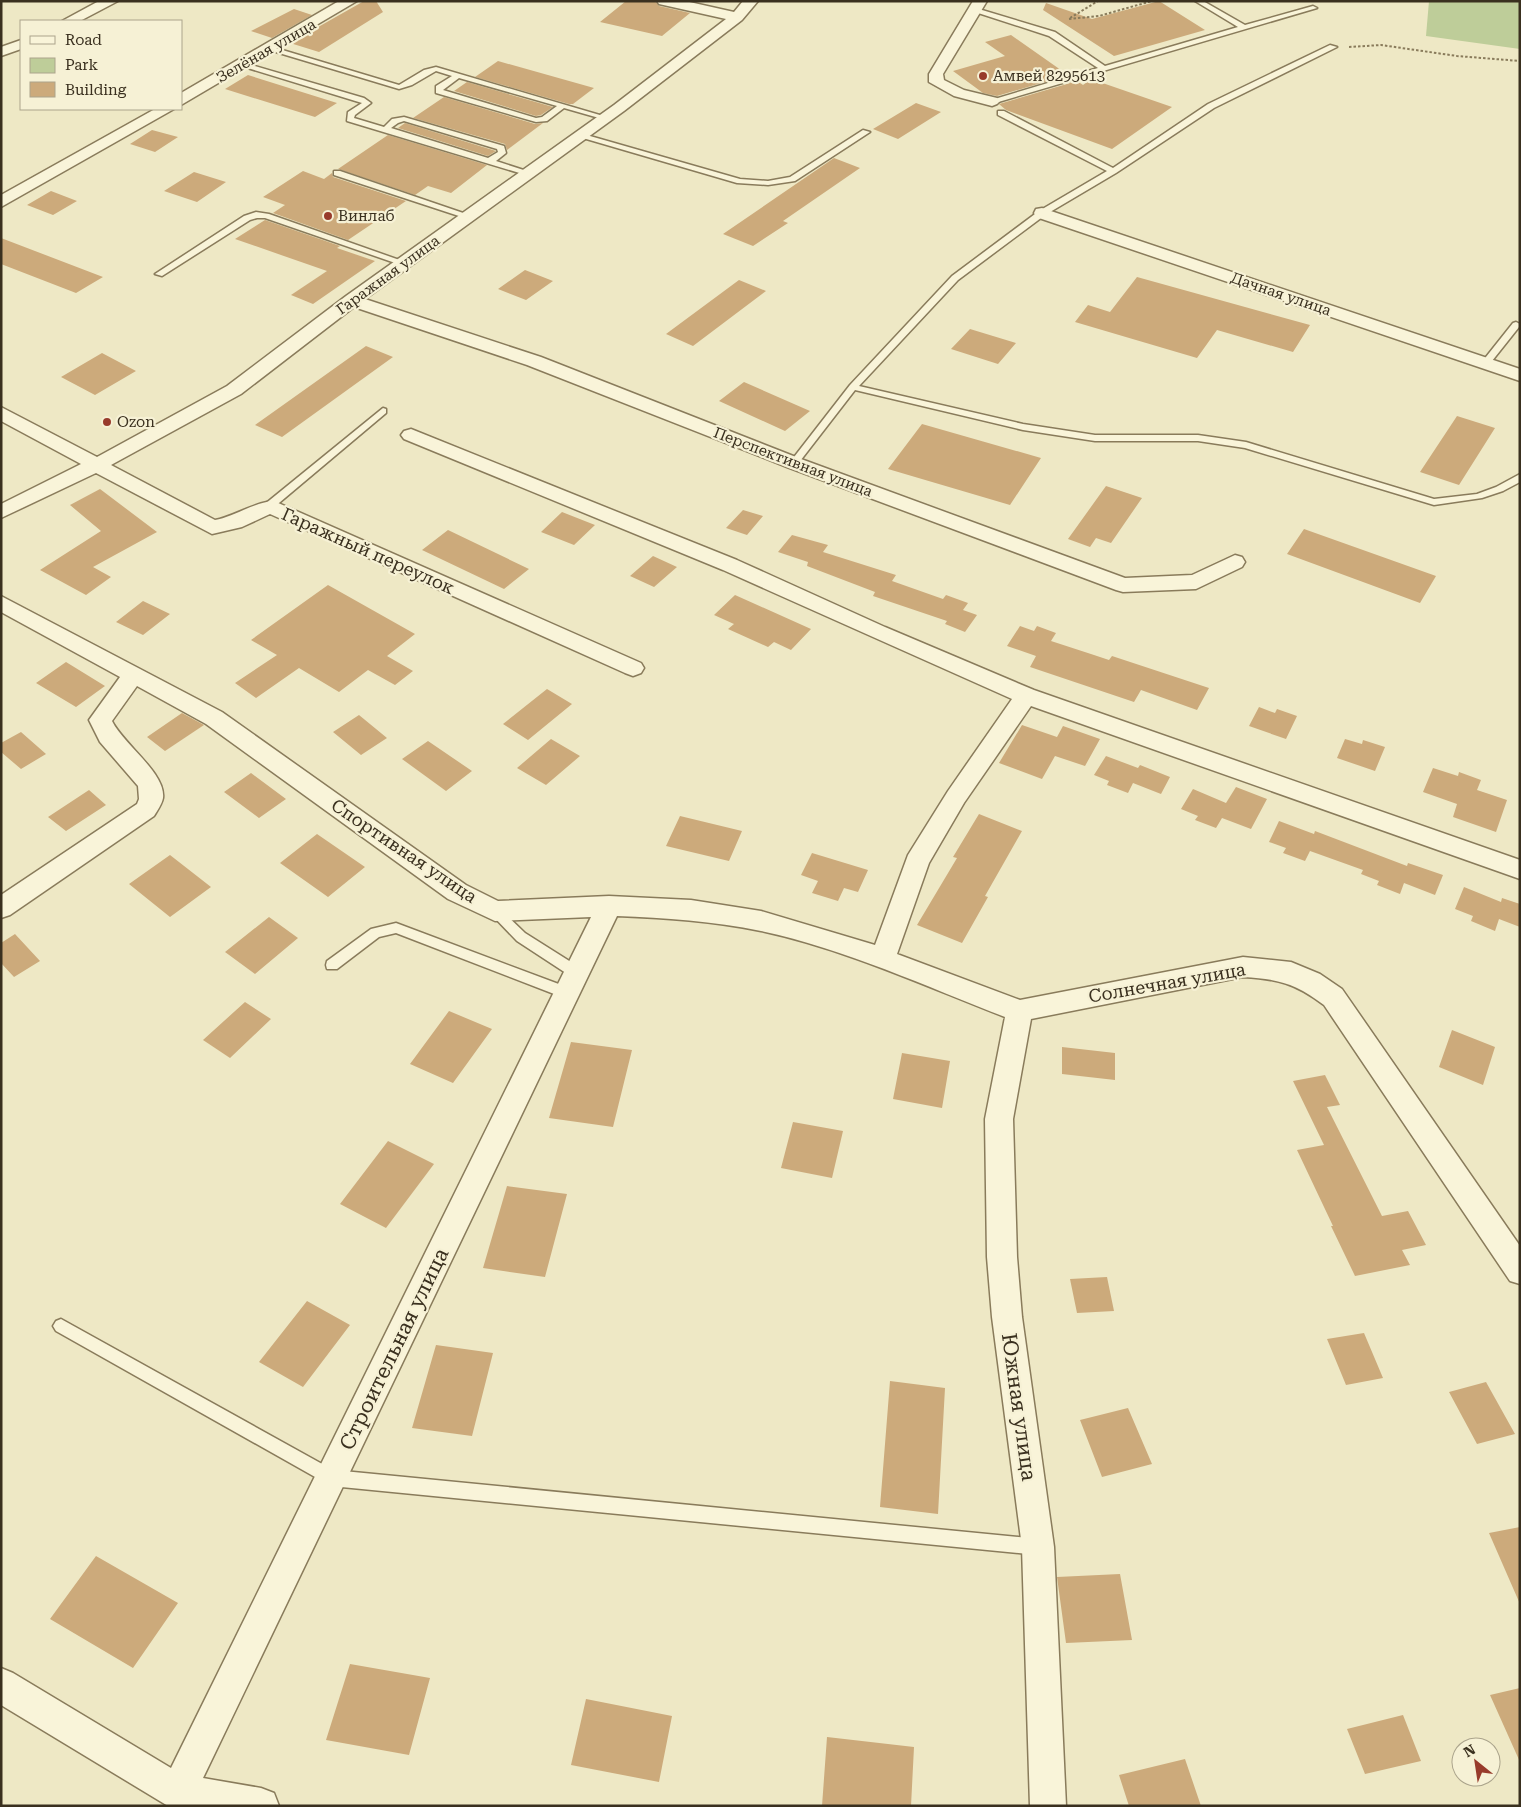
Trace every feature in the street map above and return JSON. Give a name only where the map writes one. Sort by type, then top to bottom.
[{"type":"street","points":[[71,20],[111,1]]},
{"type":"street","name":"Зелёная улица","points":[[182,99],[350,1]]},
{"type":"street","points":[[664,1],[737,17]]},
{"type":"street","name":"Гаражная улица","points":[[1,512],[96,465],[234,390],[352,300],[606,118],[737,17],[751,1]]},
{"type":"street","points":[[977,5],[936,74],[937,82],[959,93],[997,107]]},
{"type":"street","points":[[1,52],[20,44]]},
{"type":"street","points":[[1,202],[164,110]]},
{"type":"street","name":"Дачная улица","points":[[1042,212],[1520,375]]},
{"type":"street","name":"Перспективная улица","points":[[352,300],[534,361],[794,463],[1123,585],[1196,582],[1236,562]]},
{"type":"street","name":"Гаражный переулок","points":[[1,413],[212,527],[250,518],[269,506],[633,668]]},
{"type":"street","points":[[412,435],[730,565],[877,632],[1026,696],[1520,870]]},
{"type":"street","name":"Спортивная улица","points":[[1,603],[214,718],[458,892],[495,911],[609,906],[691,910],[760,921],[883,958]]},
{"type":"street","points":[[1,908],[146,810],[151,798],[150,784],[108,736],[100,720],[133,675]]},
{"type":"street","points":[[1019,1011],[883,958],[917,862],[956,797],[1026,696]]},
{"type":"street","name":"Строительная улица","points":[[178,1792],[609,906]]},
{"type":"street","name":"Солнечная улица","points":[[1019,1011],[1243,967],[1270,968],[1310,979],[1332,997],[1520,1271]]},
{"type":"street","name":"Южная улица","points":[[1019,1011],[999,1119],[1002,1257],[1007,1317],[1038,1547],[1048,1806]]},
{"type":"street","points":[[1,1685],[178,1792],[261,1806]]},
{"type":"lane","points":[[1198,1],[1244,28]]},
{"type":"lane","points":[[977,5],[1046,32],[1104,69]]},
{"type":"lane","points":[[997,107],[1104,69],[1313,8]]},
{"type":"lane","points":[[272,48],[399,87],[406,86],[431,69],[458,75],[606,118]]},
{"type":"lane","points":[[794,463],[853,386],[955,278],[1042,212],[1113,171],[1211,106],[1333,48]]},
{"type":"lane","points":[[244,64],[367,103],[351,114],[350,119],[529,173]]},
{"type":"lane","points":[[458,75],[438,88],[439,91],[536,120],[544,119],[563,105]]},
{"type":"lane","points":[[997,107],[1113,171]]},
{"type":"lane","points":[[390,132],[387,128],[395,121],[404,119],[501,148],[502,153],[490,161]]},
{"type":"lane","points":[[580,136],[740,181],[768,183],[792,179],[866,132]]},
{"type":"lane","points":[[337,173],[468,216]]},
{"type":"lane","points":[[159,274],[247,218],[256,215],[266,216],[404,262]]},
{"type":"lane","points":[[1485,364],[1516,325]]},
{"type":"lane","points":[[853,386],[1023,427],[1095,438],[1198,438],[1246,445],[1434,502],[1462,501],[1505,488],[1520,477]]},
{"type":"lane","points":[[269,506],[383,410]]},
{"type":"lane","points":[[495,911],[572,983]]},
{"type":"lane","points":[[332,965],[375,932],[396,928],[572,983]]},
{"type":"lane","points":[[61,1326],[331,1478],[1038,1547]]},
{"type":"path","points":[[1046,32],[1098,1]]},
{"type":"path","points":[[1069,19],[1099,16],[1152,1]]},
{"type":"path","points":[[1333,48],[1381,45],[1457,56],[1520,61]]},
{"type":"green space","points":[[1429,1],[1520,1],[1520,49],[1426,36]]},
{"type":"building","points":[[364,1],[376,1],[383,12],[319,52],[290,43]]},
{"type":"building","points":[[626,1],[655,1],[659,6],[690,13],[662,36],[600,22]]},
{"type":"building","points":[[1159,1],[1205,30],[1114,56],[1043,10],[1046,3],[1092,19]]},
{"type":"building","points":[[294,9],[312,15],[272,38],[251,31]]},
{"type":"building","points":[[1011,35],[1068,75],[997,96],[983,93],[953,71],[1005,56],[985,42]]},
{"type":"building","points":[[498,61],[594,88],[573,104],[569,104],[475,77]]},
{"type":"building","points":[[248,75],[337,103],[315,117],[225,89]]},
{"type":"building","points":[[1091,79],[1172,107],[1112,149],[1006,110],[999,104],[1077,81],[1083,85]]},
{"type":"building","points":[[467,82],[553,107],[536,116],[454,91]]},
{"type":"building","points":[[444,97],[535,124],[543,123],[507,150],[505,144],[413,118]]},
{"type":"building","points":[[916,103],[941,112],[898,139],[873,129]]},
{"type":"building","points":[[405,123],[496,151],[488,156],[398,128]]},
{"type":"building","points":[[152,130],[178,137],[155,152],[130,144]]},
{"type":"building","points":[[388,135],[487,165],[451,193],[428,186],[415,195],[338,169]]},
{"type":"building","points":[[834,158],[860,168],[783,221],[788,223],[753,246],[723,234]]},
{"type":"building","points":[[303,171],[324,179],[332,173],[333,177],[406,201],[348,240],[273,213],[285,205],[263,197]]},
{"type":"building","points":[[194,172],[226,182],[197,202],[164,191]]},
{"type":"building","points":[[51,191],[77,201],[53,215],[27,205]]},
{"type":"building","points":[[265,220],[340,246],[337,248],[375,261],[313,304],[291,295],[327,271],[235,239]]},
{"type":"building","points":[[1,238],[103,277],[76,293],[1,264]]},
{"type":"building","points":[[525,270],[553,281],[526,300],[498,289]]},
{"type":"building","points":[[1137,277],[1310,325],[1293,352],[1217,330],[1197,358],[1075,322],[1088,305],[1110,312]]},
{"type":"building","points":[[739,280],[766,291],[693,346],[666,334]]},
{"type":"building","points":[[970,329],[1016,343],[998,364],[951,349]]},
{"type":"building","points":[[366,346],[393,357],[282,437],[255,425]]},
{"type":"building","points":[[102,353],[136,371],[95,395],[61,377]]},
{"type":"building","points":[[744,382],[810,411],[785,431],[719,401]]},
{"type":"building","points":[[1457,416],[1495,428],[1459,485],[1420,472]]},
{"type":"building","points":[[922,424],[1041,458],[1010,505],[888,469]]},
{"type":"building","points":[[1106,486],[1142,498],[1111,543],[1096,538],[1090,547],[1068,539]]},
{"type":"building","points":[[100,489],[157,532],[93,567],[111,577],[86,595],[40,570],[101,531],[70,505]]},
{"type":"building","points":[[743,510],[763,516],[747,535],[726,528]]},
{"type":"building","points":[[562,512],[595,525],[574,545],[541,532]]},
{"type":"building","points":[[1304,529],[1436,576],[1420,603],[1287,554]]},
{"type":"building","points":[[448,530],[529,569],[504,589],[422,550]]},
{"type":"building","points":[[792,535],[828,545],[823,552],[896,575],[892,581],[943,599],[946,595],[968,603],[963,610],[977,615],[965,632],[945,624],[947,621],[873,596],[875,592],[807,566],[808,562],[778,552]]},
{"type":"building","points":[[653,556],[677,567],[654,587],[630,576]]},
{"type":"building","points":[[328,585],[415,634],[387,656],[413,671],[395,685],[368,670],[339,692],[299,668],[256,698],[235,683],[277,655],[251,640]]},
{"type":"building","points":[[735,595],[811,629],[791,650],[774,642],[768,647],[728,629],[734,624],[714,615]]},
{"type":"building","points":[[143,601],[170,614],[143,635],[116,622]]},
{"type":"building","points":[[1020,626],[1034,631],[1037,626],[1056,633],[1051,641],[1109,660],[1112,656],[1209,688],[1197,710],[1141,690],[1134,702],[1030,667],[1036,656],[1007,646]]},
{"type":"building","points":[[66,662],[105,686],[76,707],[36,683]]},
{"type":"building","points":[[547,689],[572,704],[528,740],[503,724]]},
{"type":"building","points":[[1259,707],[1275,713],[1277,709],[1297,716],[1286,739],[1249,726]]},
{"type":"building","points":[[182,713],[204,725],[165,751],[147,737]]},
{"type":"building","points":[[359,715],[387,738],[361,755],[333,732]]},
{"type":"building","points":[[1022,725],[1057,737],[1063,726],[1100,739],[1085,766],[1055,756],[1042,779],[999,763]]},
{"type":"building","points":[[21,732],[46,754],[21,769],[1,752],[1,743]]},
{"type":"building","points":[[551,739],[580,756],[546,785],[517,768]]},
{"type":"building","points":[[1345,739],[1362,744],[1363,740],[1385,747],[1375,771],[1337,758]]},
{"type":"building","points":[[428,741],[472,771],[446,791],[402,759]]},
{"type":"building","points":[[1106,756],[1138,768],[1140,765],[1170,777],[1161,794],[1133,783],[1128,793],[1107,785],[1109,781],[1094,775]]},
{"type":"building","points":[[1433,768],[1458,776],[1459,772],[1481,780],[1477,790],[1507,800],[1496,832],[1453,817],[1457,804],[1423,792]]},
{"type":"building","points":[[251,773],[286,799],[259,818],[224,792]]},
{"type":"building","points":[[1236,787],[1267,799],[1251,829],[1222,818],[1216,828],[1195,820],[1198,816],[1181,809],[1193,789],[1226,803]]},
{"type":"building","points":[[89,790],[106,805],[66,831],[48,817]]},
{"type":"building","points":[[979,814],[1022,831],[985,896],[988,897],[962,943],[917,925],[957,858],[953,857]]},
{"type":"building","points":[[680,816],[742,831],[729,861],[666,846]]},
{"type":"building","points":[[1279,821],[1314,834],[1315,831],[1407,866],[1408,863],[1443,875],[1435,895],[1404,883],[1400,894],[1377,885],[1379,881],[1361,874],[1363,870],[1310,851],[1305,861],[1283,853],[1286,848],[1269,842]]},
{"type":"building","points":[[317,834],[365,867],[328,897],[280,863]]},
{"type":"building","points":[[812,853],[868,870],[858,892],[844,888],[838,901],[812,893],[818,881],[801,875]]},
{"type":"building","points":[[170,855],[211,887],[170,917],[129,884]]},
{"type":"building","points":[[1464,887],[1501,902],[1502,898],[1520,904],[1520,927],[1499,919],[1495,931],[1471,921],[1473,916],[1455,909]]},
{"type":"building","points":[[269,917],[298,938],[255,974],[225,952]]},
{"type":"building","points":[[15,934],[40,961],[14,977],[1,963],[1,943]]},
{"type":"building","points":[[245,1002],[271,1019],[230,1058],[203,1040]]},
{"type":"building","points":[[449,1011],[492,1029],[453,1083],[410,1064]]},
{"type":"building","points":[[1452,1030],[1495,1047],[1483,1085],[1439,1067]]},
{"type":"building","points":[[571,1042],[632,1050],[613,1127],[549,1118]]},
{"type":"building","points":[[1062,1047],[1115,1053],[1115,1080],[1062,1074]]},
{"type":"building","points":[[902,1053],[950,1061],[942,1108],[893,1099]]},
{"type":"building","points":[[1325,1075],[1340,1105],[1327,1107],[1382,1216],[1408,1211],[1426,1245],[1402,1250],[1410,1265],[1355,1276],[1297,1150],[1324,1145],[1293,1081]]},
{"type":"building","points":[[793,1122],[843,1131],[832,1178],[781,1168]]},
{"type":"building","points":[[388,1141],[434,1164],[386,1228],[340,1204]]},
{"type":"building","points":[[507,1186],[567,1194],[545,1277],[483,1268]]},
{"type":"building","points":[[1107,1277],[1114,1311],[1077,1313],[1070,1279]]},
{"type":"building","points":[[307,1301],[350,1325],[303,1387],[259,1362]]},
{"type":"building","points":[[1364,1333],[1383,1378],[1346,1385],[1327,1339]]},
{"type":"building","points":[[436,1345],[493,1353],[472,1436],[412,1428]]},
{"type":"building","points":[[890,1381],[945,1388],[938,1514],[880,1507]]},
{"type":"building","points":[[1486,1382],[1515,1434],[1477,1444],[1449,1392]]},
{"type":"building","points":[[1128,1408],[1152,1464],[1102,1477],[1080,1420]]},
{"type":"building","points":[[1520,1527],[1520,1604],[1489,1533]]},
{"type":"building","points":[[96,1556],[178,1603],[133,1668],[50,1619]]},
{"type":"building","points":[[1120,1574],[1132,1640],[1066,1643],[1057,1577]]},
{"type":"building","points":[[350,1664],[430,1678],[409,1755],[326,1740]]},
{"type":"building","points":[[1520,1688],[1520,1762],[1490,1695]]},
{"type":"building","points":[[586,1699],[672,1716],[659,1782],[571,1765]]},
{"type":"building","points":[[1403,1715],[1421,1761],[1365,1774],[1347,1729]]},
{"type":"building","points":[[827,1737],[914,1747],[911,1806],[822,1806]]},
{"type":"building","points":[[1185,1759],[1201,1806],[1129,1806],[1119,1775]]},
{"type":"place","name":"Амвей 8295613","points":[[983,76]]},
{"type":"place","name":"Винлаб","points":[[328,216]]},
{"type":"place","name":"Ozon","points":[[107,422]]}]
